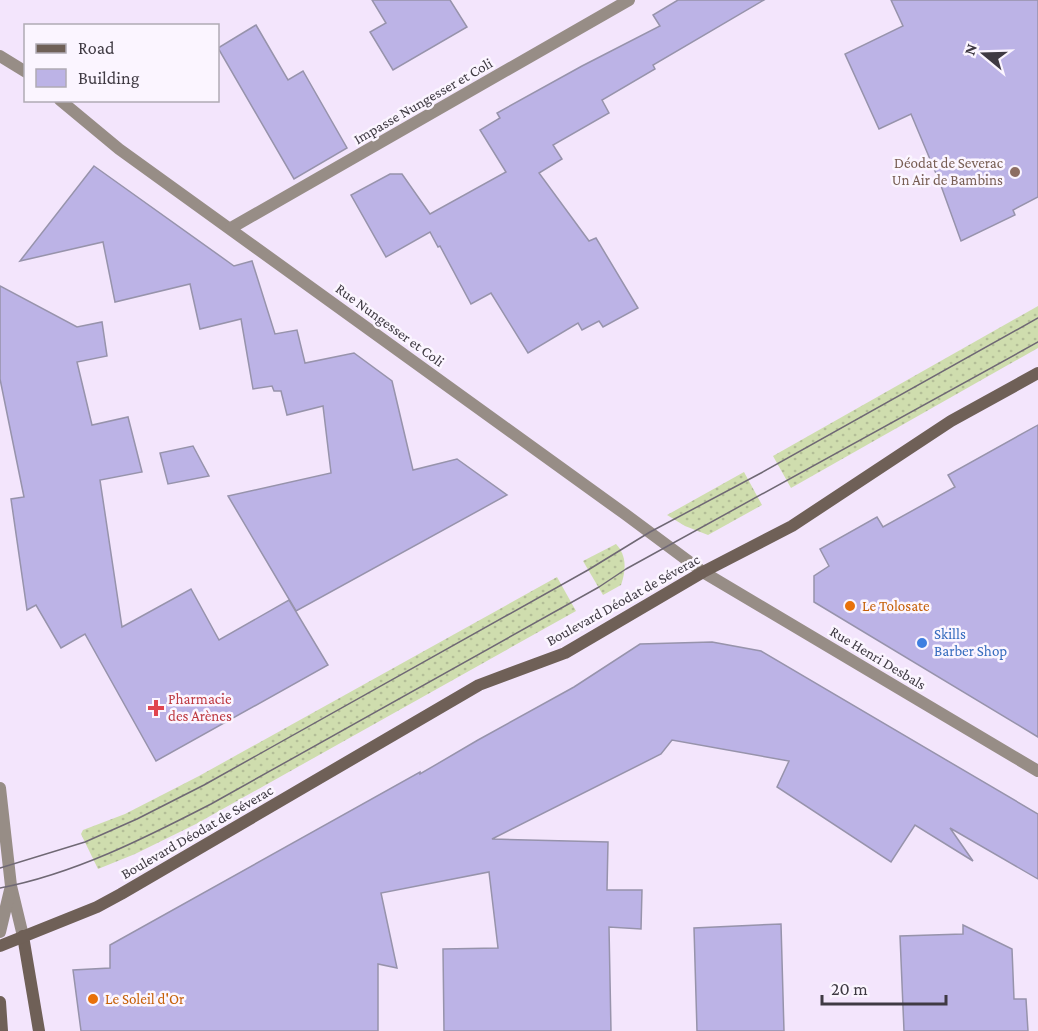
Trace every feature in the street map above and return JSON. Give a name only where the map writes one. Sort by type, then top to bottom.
[{"type":"main road","name":"Boulevard Déodat de Séverac","points":[[0,946],[115,897],[479,685],[565,653],[703,572],[792,526],[951,421],[1038,373]]},
{"type":"main road","points":[[23,936],[39,1031]]},
{"type":"main road","points":[[0,1002],[2,1031]]},
{"type":"street","name":"Impasse Nungesser et Coli","points":[[231,228],[629,0]]},
{"type":"street","points":[[0,56],[24,71]]},
{"type":"street","name":"Rue Nungesser et Coli","points":[[62,102],[119,149],[703,572]]},
{"type":"street","name":"Rue Henri Desbals","points":[[703,572],[1038,771]]},
{"type":"street","points":[[0,788],[11,886],[23,936]]},
{"type":"street","points":[[0,932],[11,886]]},
{"type":"green space","points":[[1038,306],[1038,348],[791,488],[773,456]]},
{"type":"green space","points":[[744,472],[762,505],[708,535],[685,526],[667,515]]},
{"type":"green space","points":[[616,544],[624,558],[623,579],[621,585],[603,595],[583,561]]},
{"type":"green space","points":[[557,577],[576,611],[196,824],[135,854],[98,869],[81,834],[83,830],[125,814],[199,776]]},
{"type":"building","points":[[372,0],[450,0],[467,27],[393,70],[370,32],[386,23]]},
{"type":"building","points":[[678,0],[764,0],[653,65],[655,69],[602,100],[609,113],[553,145],[562,159],[539,173],[589,241],[596,238],[638,308],[603,327],[599,321],[582,330],[578,323],[528,353],[491,293],[471,304],[430,232],[386,257],[351,195],[390,174],[402,174],[430,214],[506,172],[480,130],[500,118],[497,113],[660,26],[653,15]]},
{"type":"building","points":[[891,0],[1038,0],[1038,197],[1013,210],[1015,215],[961,241],[911,114],[879,129],[845,54],[903,26]]},
{"type":"building","points":[[256,25],[288,80],[303,71],[347,148],[294,179],[219,47]]},
{"type":"building","points":[[94,166],[234,266],[252,261],[275,334],[297,330],[305,363],[354,353],[392,381],[413,470],[457,459],[507,495],[296,611],[228,496],[331,473],[323,406],[287,415],[281,391],[274,391],[272,386],[253,389],[241,319],[200,329],[190,284],[115,302],[103,242],[20,261]]},
{"type":"building","points":[[0,286],[77,327],[102,322],[107,356],[77,362],[92,425],[128,417],[142,472],[100,480],[122,627],[191,589],[219,640],[289,600],[328,665],[156,761],[85,634],[61,648],[36,605],[27,610],[11,499],[24,497],[0,379]]},
{"type":"building","points":[[1038,425],[1038,737],[814,602],[814,576],[829,566],[820,549],[877,517],[883,527],[955,487],[948,475]]},
{"type":"building","points":[[193,446],[209,476],[168,484],[160,453]]},
{"type":"building","points":[[712,642],[761,651],[1038,814],[1038,879],[950,828],[973,861],[915,825],[891,862],[777,787],[789,761],[672,740],[661,754],[492,839],[608,842],[607,890],[642,890],[641,929],[609,927],[611,1031],[444,1031],[443,949],[498,948],[489,872],[381,893],[397,968],[378,964],[378,1031],[81,1031],[73,970],[110,968],[110,945],[574,687],[640,644]]},
{"type":"building","points":[[781,924],[784,1031],[697,1031],[694,928]]},
{"type":"building","points":[[963,925],[1012,949],[1014,999],[1026,999],[1028,1031],[904,1031],[900,936],[963,934]]},
{"type":"tram line","points":[[0,868],[85,842],[204,785],[588,570],[650,532],[761,473],[1038,318]]},
{"type":"tram line","points":[[0,888],[55,874],[108,854],[211,804],[599,587],[626,569],[1038,342]]},
{"type":"place","name":"Déodat de Severac Un Air de Bambins","points":[[1015,172]]},
{"type":"place","name":"Le Tolosate","points":[[850,606]]},
{"type":"place","name":"Skills Barber Shop","points":[[922,643]]},
{"type":"place","name":"Pharmacie des Arènes","points":[[156,708]]},
{"type":"place","name":"Le Soleil d'Or","points":[[93,999]]}]
